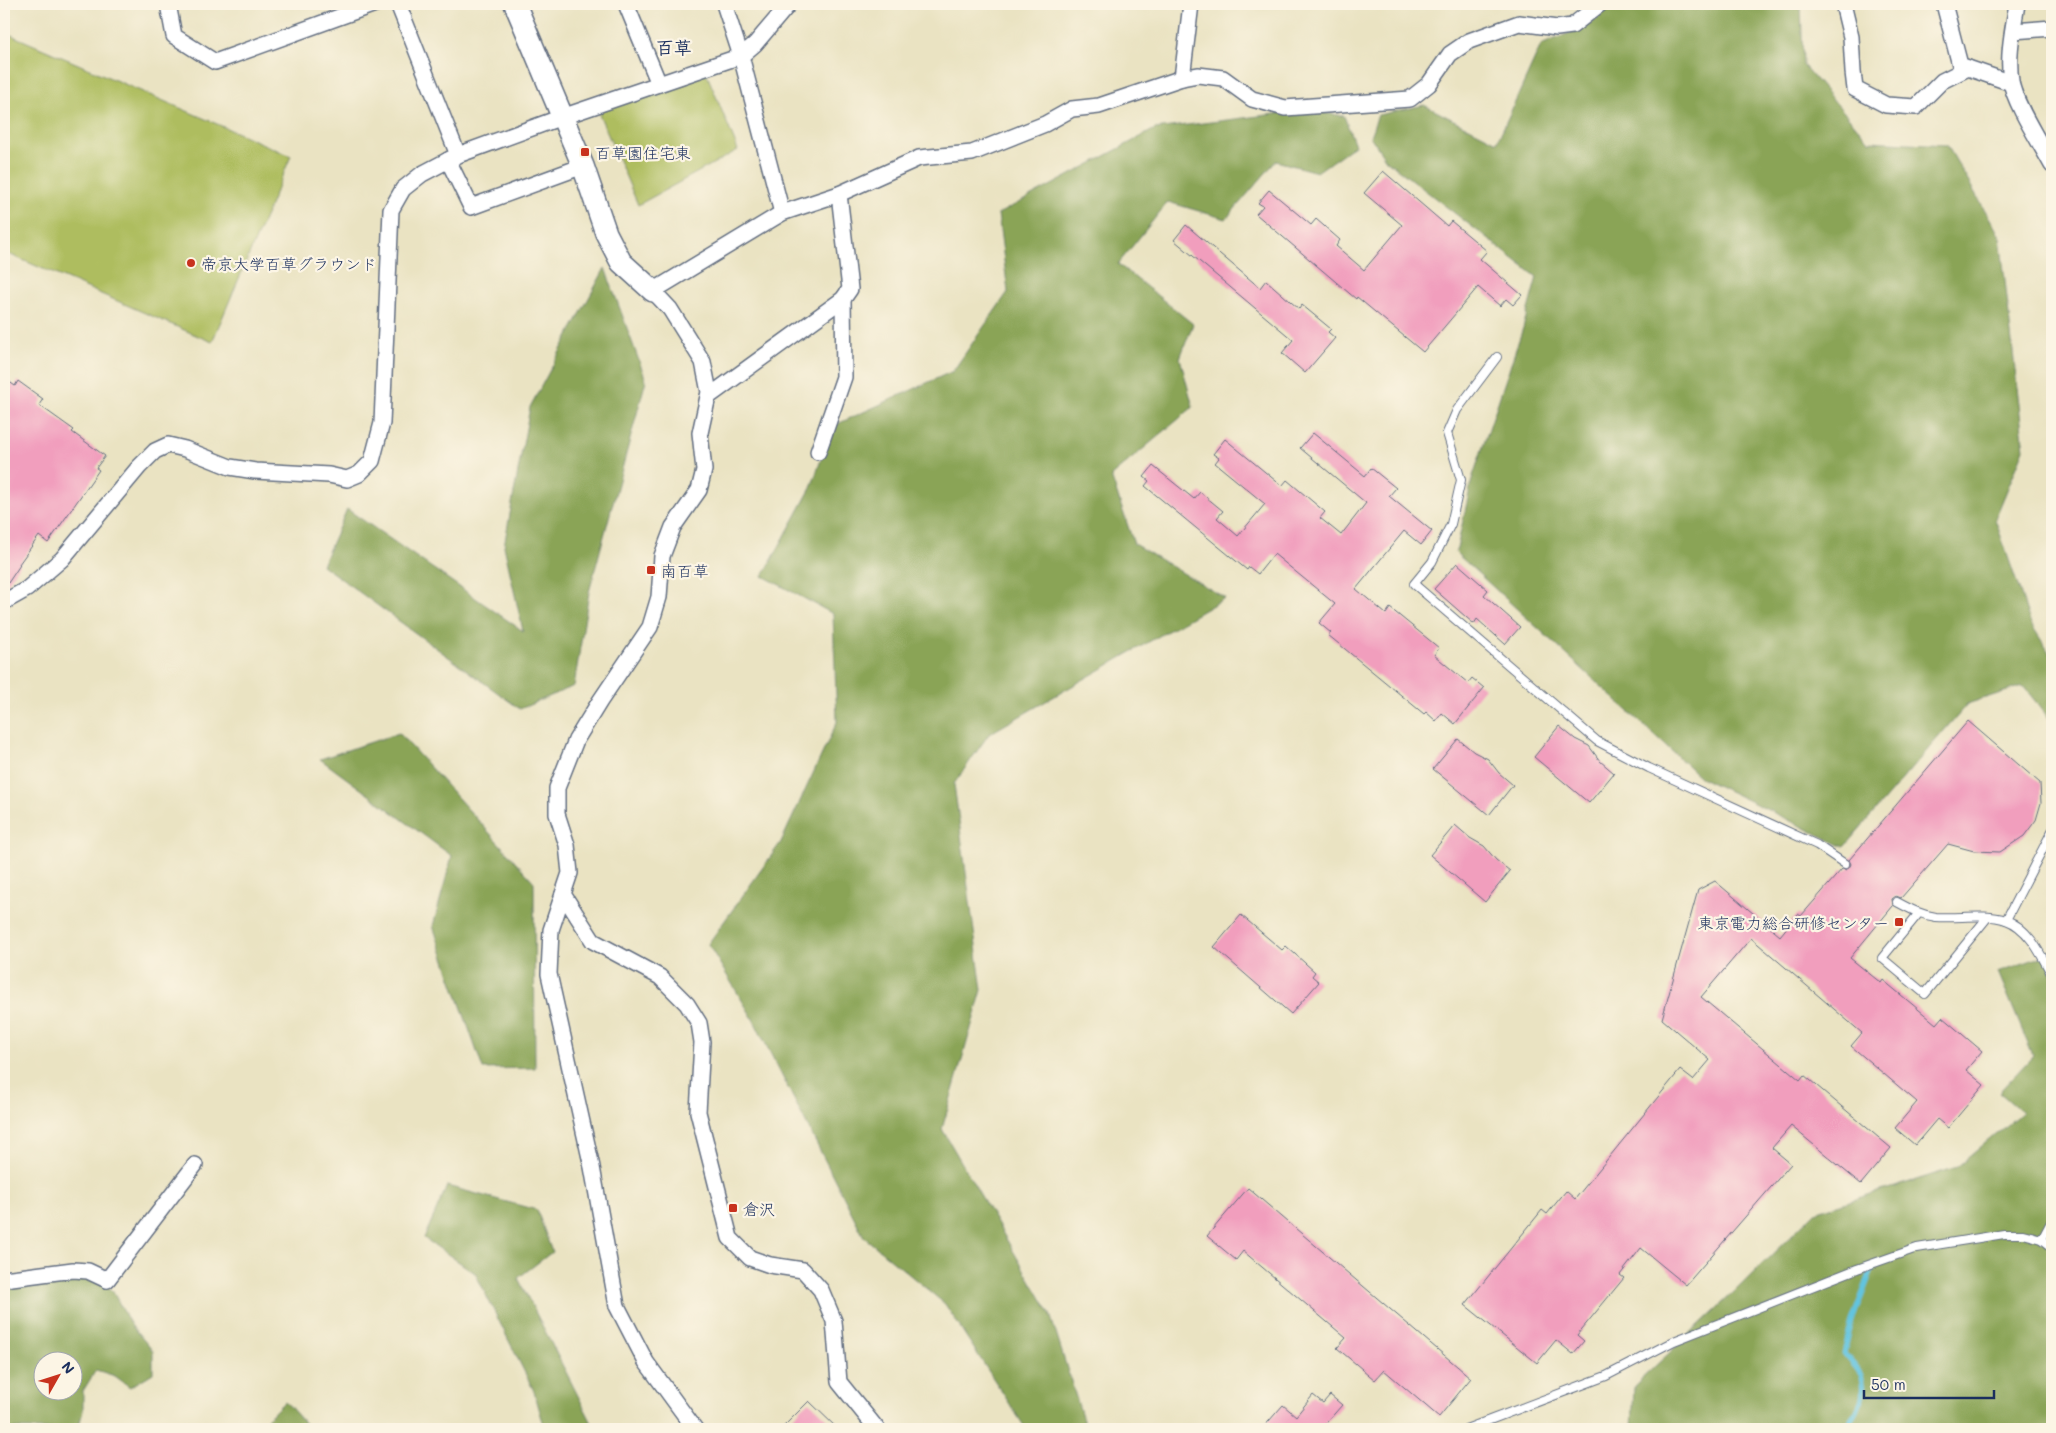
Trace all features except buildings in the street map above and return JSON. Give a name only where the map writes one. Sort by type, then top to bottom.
[{"type":"street","points":[[168,4],[174,36],[214,62],[375,4]]},
{"type":"street","points":[[398,4],[471,208],[583,166]]},
{"type":"street","points":[[515,4],[583,166],[606,233],[621,262],[670,309],[704,362],[709,392],[700,433],[704,470],[699,490],[673,527],[662,556],[659,597],[650,627],[576,740],[557,788],[557,814],[567,845],[570,873],[550,930],[549,974],[592,1167],[617,1306],[646,1362],[695,1429]]},
{"type":"street","points":[[626,4],[658,84]]},
{"type":"street","points":[[724,4],[741,56],[782,213]]},
{"type":"street","points":[[4,602],[27,589],[62,559],[139,467],[155,451],[168,445],[185,449],[230,467],[255,471],[329,475],[347,479],[359,474],[372,461],[382,423],[391,210],[404,189],[422,174],[453,157],[562,117],[741,56],[755,44],[790,4]]},
{"type":"street","points":[[1182,78],[1191,4]]},
{"type":"street","points":[[653,291],[782,213],[839,194],[919,158],[972,153],[1045,124],[1072,109],[1099,106],[1182,78],[1198,75],[1223,78],[1252,99],[1285,108],[1410,98],[1429,84],[1450,54],[1469,41],[1518,23],[1557,28],[1572,26],[1600,4]]},
{"type":"street","points":[[1843,4],[1851,37],[1852,72],[1855,89],[1886,104],[1916,107],[1942,81],[1968,68]]},
{"type":"street","points":[[1944,4],[1960,65],[2011,83]]},
{"type":"street","points":[[2017,4],[2010,51],[2011,83],[2022,110],[2052,165]]},
{"type":"street","points":[[2013,31],[2052,28]]},
{"type":"street","points":[[708,397],[843,299],[850,289],[839,194]]},
{"type":"street","points":[[818,452],[844,377],[843,299]]},
{"type":"street","points":[[563,894],[593,941],[660,977],[687,1004],[699,1023],[702,1042],[698,1112],[730,1238],[750,1258],[770,1265],[803,1270],[821,1290],[834,1321],[839,1382],[878,1429]]},
{"type":"street","points":[[4,1279],[73,1270],[88,1271],[107,1280],[194,1165]]},
{"type":"lane","points":[[1496,357],[1457,410],[1447,433],[1461,480],[1451,524],[1432,562],[1414,584],[1597,741],[1649,768],[1816,845],[1845,864]]},
{"type":"lane","points":[[2006,920],[2052,831]]},
{"type":"lane","points":[[1897,902],[1919,914],[1937,917],[2006,920],[2022,931],[2034,943],[2052,975]]},
{"type":"lane","points":[[1919,914],[1882,958],[1925,994],[1987,918]]},
{"type":"lane","points":[[2042,1239],[2052,1220]]},
{"type":"lane","points":[[1466,1429],[1606,1376],[1674,1341],[1856,1269],[1917,1248],[2004,1234],[2023,1234],[2042,1239],[2052,1247]]},
{"type":"green space","points":[[1614,4],[1801,4],[1803,65],[1869,141],[1947,145],[2000,236],[2024,449],[1995,519],[2031,624],[2052,657],[2052,722],[2023,686],[1967,704],[1844,847],[1700,777],[1456,553],[1472,479],[1523,328],[1537,277],[1386,160],[1370,136],[1378,115],[1424,105],[1497,142],[1541,45],[1590,24]]},
{"type":"green space","points":[[4,32],[291,156],[212,342],[4,252]]},
{"type":"green space","points":[[706,72],[738,150],[638,205],[597,109]]},
{"type":"green space","points":[[1307,110],[1344,116],[1355,145],[1317,172],[1276,161],[1226,219],[1168,202],[1118,264],[1193,324],[1180,358],[1193,407],[1111,476],[1134,544],[1225,598],[989,734],[954,784],[982,990],[942,1129],[1050,1314],[1086,1429],[1026,1429],[945,1304],[864,1237],[752,1017],[708,944],[781,842],[837,722],[833,614],[763,576],[811,488],[833,426],[953,371],[1008,292],[998,214],[1155,129]]},
{"type":"green space","points":[[605,268],[646,380],[589,592],[574,686],[520,709],[322,565],[347,509],[523,631],[504,546],[530,407]]},
{"type":"green space","points":[[399,733],[534,882],[535,1068],[483,1069],[433,926],[452,856],[320,759]]},
{"type":"green space","points":[[2052,953],[2052,1429],[1632,1429],[1634,1386],[1733,1293],[1815,1212],[1957,1167],[2022,1112],[1999,1092],[2033,1056],[1998,972]]},
{"type":"green space","points":[[447,1186],[537,1210],[552,1252],[518,1278],[595,1429],[545,1429],[534,1391],[475,1273],[424,1238]]},
{"type":"green space","points":[[92,1273],[112,1290],[131,1325],[153,1351],[153,1373],[130,1387],[115,1376],[96,1370],[83,1391],[83,1411],[78,1429],[4,1429],[4,1292],[21,1281]]},
{"type":"green space","points":[[285,1401],[310,1429],[257,1429]]},
{"type":"waterway","points":[[1844,1429],[1857,1411],[1863,1389],[1861,1375],[1844,1353],[1852,1321],[1872,1269]]},
{"type":"place","name":"百草園住宅東","points":[[585,152]]},
{"type":"place","name":"帝京大学百草グラウンド","points":[[191,263]]},
{"type":"place","name":"南百草","points":[[651,570]]},
{"type":"place","name":"東京電力総合研修センター","points":[[1899,922]]},
{"type":"place","name":"倉沢","points":[[733,1208]]},
{"type":"district","name":"百草","points":[[674,47]]}]
